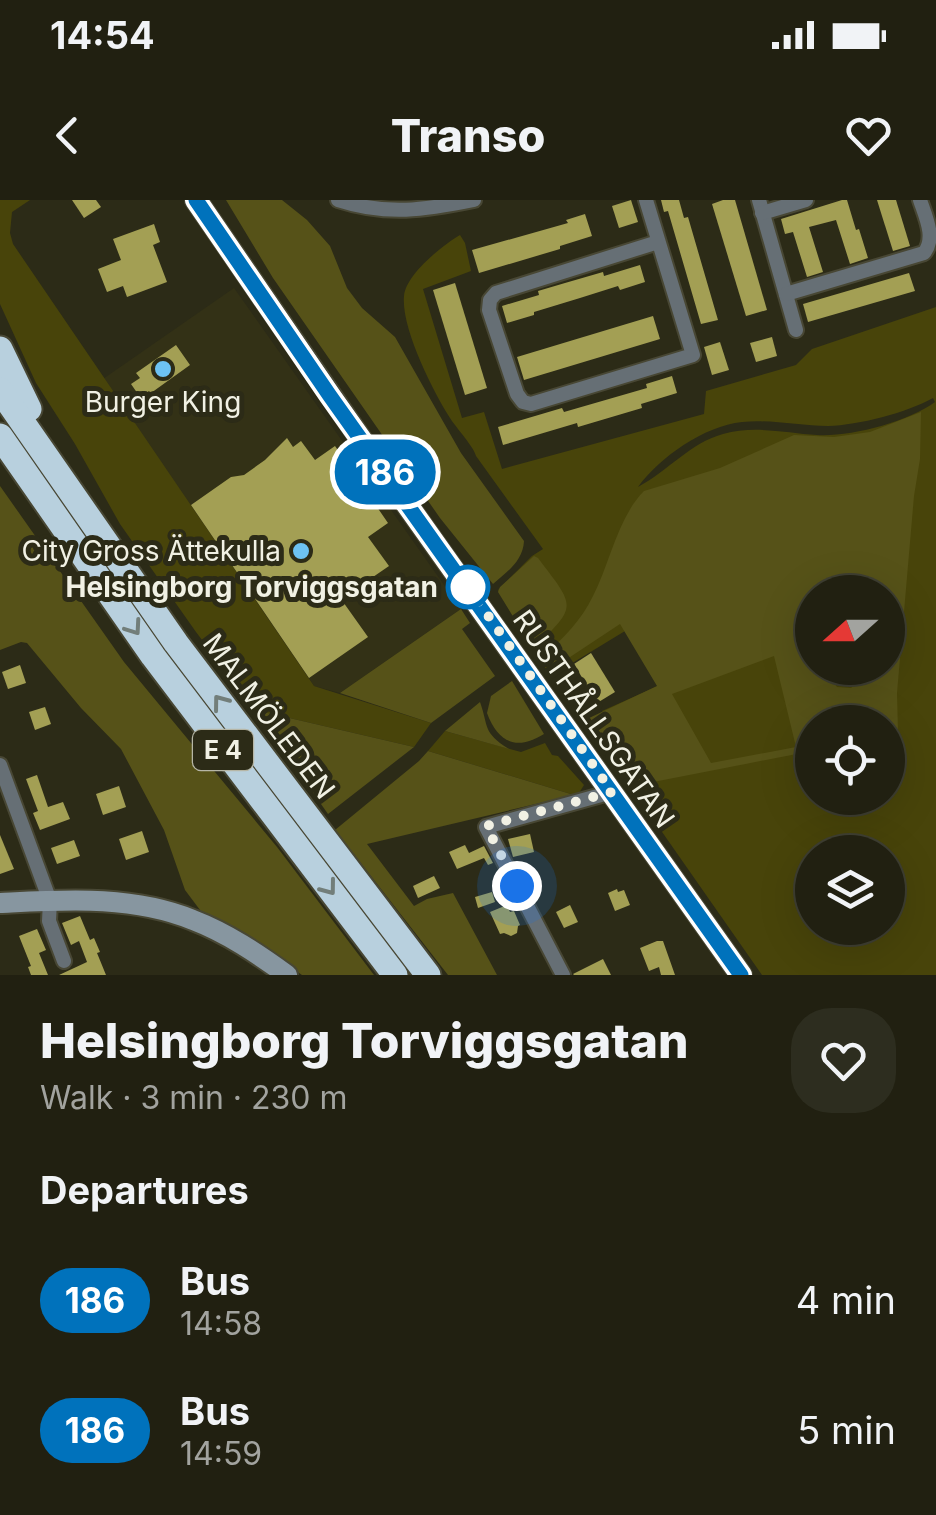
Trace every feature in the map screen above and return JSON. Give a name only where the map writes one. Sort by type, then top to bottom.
[{"type":"highway","points":[[0,349],[96,532]]},
{"type":"highway","name":"MALMÖLEDEN","points":[[0,390],[199,674],[428,975]]},
{"type":"highway","name":"MALMÖLEDEN","points":[[0,436],[165,671],[395,975]]},
{"type":"highway","points":[[0,446],[57,520]]},
{"type":"main road","name":"RUSTHÅLLSGATAN","points":[[196,200],[330,396],[741,975]]},
{"type":"main road","points":[[0,903],[128,903],[172,912],[237,941],[288,975]]},
{"type":"street","points":[[338,200],[393,212],[474,200]]},
{"type":"street","points":[[646,200],[693,355],[531,404],[523,402],[516,394],[489,310],[492,297],[658,242]]},
{"type":"street","points":[[796,330],[761,206],[806,200]]},
{"type":"street","points":[[786,294],[924,253],[932,238],[920,200]]},
{"type":"street","points":[[0,765],[50,901],[49,921],[64,961]]},
{"type":"street","points":[[563,975],[486,826],[612,792]]},
{"type":"shaded area","points":[[0,200],[30,200],[12,212],[13,244],[314,686],[431,723],[414,747],[255,710],[120,524],[36,383],[0,304]]},
{"type":"shaded area","points":[[226,200],[282,200],[307,220],[330,246],[347,288],[362,308],[395,337],[461,453],[524,541],[517,560],[493,584],[440,518],[273,278]]},
{"type":"shaded area","points":[[460,235],[465,243],[471,271],[423,289],[462,418],[484,412],[502,469],[704,414],[706,391],[796,365],[812,349],[936,307],[936,975],[762,975],[646,809],[637,785],[652,781],[602,711],[658,686],[625,631],[551,676],[498,590],[543,549],[453,422],[419,359],[404,309],[404,296],[411,279],[426,261]],"holes":[[[933,398],[935,402],[924,409],[894,422],[846,434],[758,430],[723,434],[700,444],[638,487],[684,445],[728,425],[753,421],[840,425],[910,409]]]},
{"type":"shaded area","points":[[234,288],[461,609],[340,693],[314,686],[103,379]]},
{"type":"shaded area","points":[[921,412],[905,600],[905,575],[795,575],[795,685],[898,685],[897,705],[795,705],[795,743],[774,656],[672,694],[711,763],[795,747],[795,754],[643,784],[629,783],[587,719],[657,686],[620,624],[552,669],[544,656],[588,605],[635,502],[644,491],[720,468],[794,435],[834,437],[870,432]]},
{"type":"shaded area","points":[[0,486],[124,662],[277,847],[374,975],[302,975],[228,924],[203,914],[185,890],[164,830],[121,749],[27,643],[0,650]]},
{"type":"shaded area","points":[[534,556],[560,587],[567,606],[558,623],[533,649],[498,592]]},
{"type":"shaded area","points":[[461,609],[470,623],[462,629],[495,676],[431,723],[340,693]]},
{"type":"shaded area","points":[[512,681],[544,734],[525,742],[503,737],[487,713],[491,696]]},
{"type":"shaded area","points":[[480,702],[490,733],[509,749],[445,731]]},
{"type":"shaded area","points":[[255,710],[414,747],[328,814]]},
{"type":"shaded area","points":[[445,731],[521,752],[545,743],[552,755],[558,756],[584,785],[574,795],[428,751]]},
{"type":"shaded area","points":[[428,751],[574,795],[367,844],[414,906],[453,893],[497,975],[448,975],[335,830]]},
{"type":"building","points":[[72,200],[96,200],[101,207],[84,218]]},
{"type":"building","points":[[631,200],[638,222],[619,228],[612,206]]},
{"type":"building","points":[[661,200],[679,200],[684,218],[688,217],[718,320],[701,324],[668,211],[664,212]]},
{"type":"building","points":[[735,200],[767,310],[746,316],[712,204]]},
{"type":"building","points":[[847,200],[868,258],[850,264],[836,220],[809,227],[823,272],[807,277],[793,232],[785,234],[781,219]]},
{"type":"building","points":[[877,200],[896,200],[910,246],[893,251]]},
{"type":"building","points":[[585,214],[592,236],[479,273],[472,250],[568,223],[566,220]]},
{"type":"building","points":[[154,224],[160,242],[153,245],[167,282],[127,297],[123,286],[107,292],[98,269],[121,260],[113,239]]},
{"type":"building","points":[[640,265],[645,282],[620,290],[618,286],[507,323],[502,306],[539,295],[538,291]]},
{"type":"building","points":[[909,273],[915,291],[808,322],[803,304]]},
{"type":"building","points":[[455,283],[487,388],[465,395],[433,290]]},
{"type":"building","points":[[653,316],[660,339],[524,380],[517,357]]},
{"type":"building","points":[[772,337],[777,356],[756,362],[750,343]]},
{"type":"building","points":[[720,342],[729,370],[712,375],[704,347]]},
{"type":"building","name":"Burger King","points":[[176,345],[190,365],[140,397],[131,384],[140,378],[136,373]]},
{"type":"building","points":[[672,376],[677,393],[641,404],[642,408],[503,445],[498,427],[647,388],[646,384]]},
{"type":"building","name":"City Gross Ättekulla","points":[[287,438],[293,447],[301,441],[315,460],[335,446],[388,523],[368,537],[389,566],[341,599],[368,637],[309,678],[191,505],[231,477],[244,475]]},
{"type":"building","points":[[591,653],[615,692],[597,703],[574,664]]},
{"type":"building","points":[[20,665],[26,683],[8,689],[2,672]]},
{"type":"building","points":[[45,707],[51,724],[35,730],[29,712]]},
{"type":"building","points":[[37,775],[48,807],[63,802],[70,819],[40,830],[33,813],[38,811],[26,779]]},
{"type":"building","points":[[119,786],[126,807],[103,815],[96,794]]},
{"type":"building","points":[[142,831],[149,852],[126,860],[119,839]]},
{"type":"building","points":[[530,834],[534,852],[513,857],[508,839]]},
{"type":"building","points":[[0,835],[14,869],[0,874]]},
{"type":"building","points":[[74,840],[80,856],[57,864],[51,848]]},
{"type":"building","points":[[465,845],[469,853],[484,846],[493,863],[488,865],[484,858],[457,869],[449,852]]},
{"type":"building","points":[[434,876],[440,888],[418,898],[413,886]]},
{"type":"building","points":[[624,890],[630,905],[615,911],[608,893]]},
{"type":"building","points":[[492,892],[495,902],[478,908],[475,897]]},
{"type":"building","points":[[507,905],[520,925],[511,936],[500,934],[490,912]]},
{"type":"building","points":[[570,905],[578,922],[564,928],[556,912]]},
{"type":"building","points":[[80,916],[90,940],[94,938],[106,975],[59,975],[87,962],[79,941],[71,945],[62,923]]},
{"type":"building","points":[[37,929],[46,950],[39,953],[48,975],[31,975],[19,936]]},
{"type":"building","points":[[663,941],[675,975],[661,975],[659,967],[649,971],[640,948]]},
{"type":"building","points":[[603,959],[611,975],[573,974]]},
{"type":"bus line","name":"186","points":[[196,200],[330,396],[741,975]]},
{"type":"place","name":"Burger King","points":[[163,369]]},
{"type":"place","name":"City Gross Ättekulla","points":[[301,551]]},
{"type":"place","name":"Helsingborg Torviggsgatan","points":[[468,587]]},
{"type":"route","points":[[468,587],[612,792],[486,826],[517,886]]}]
